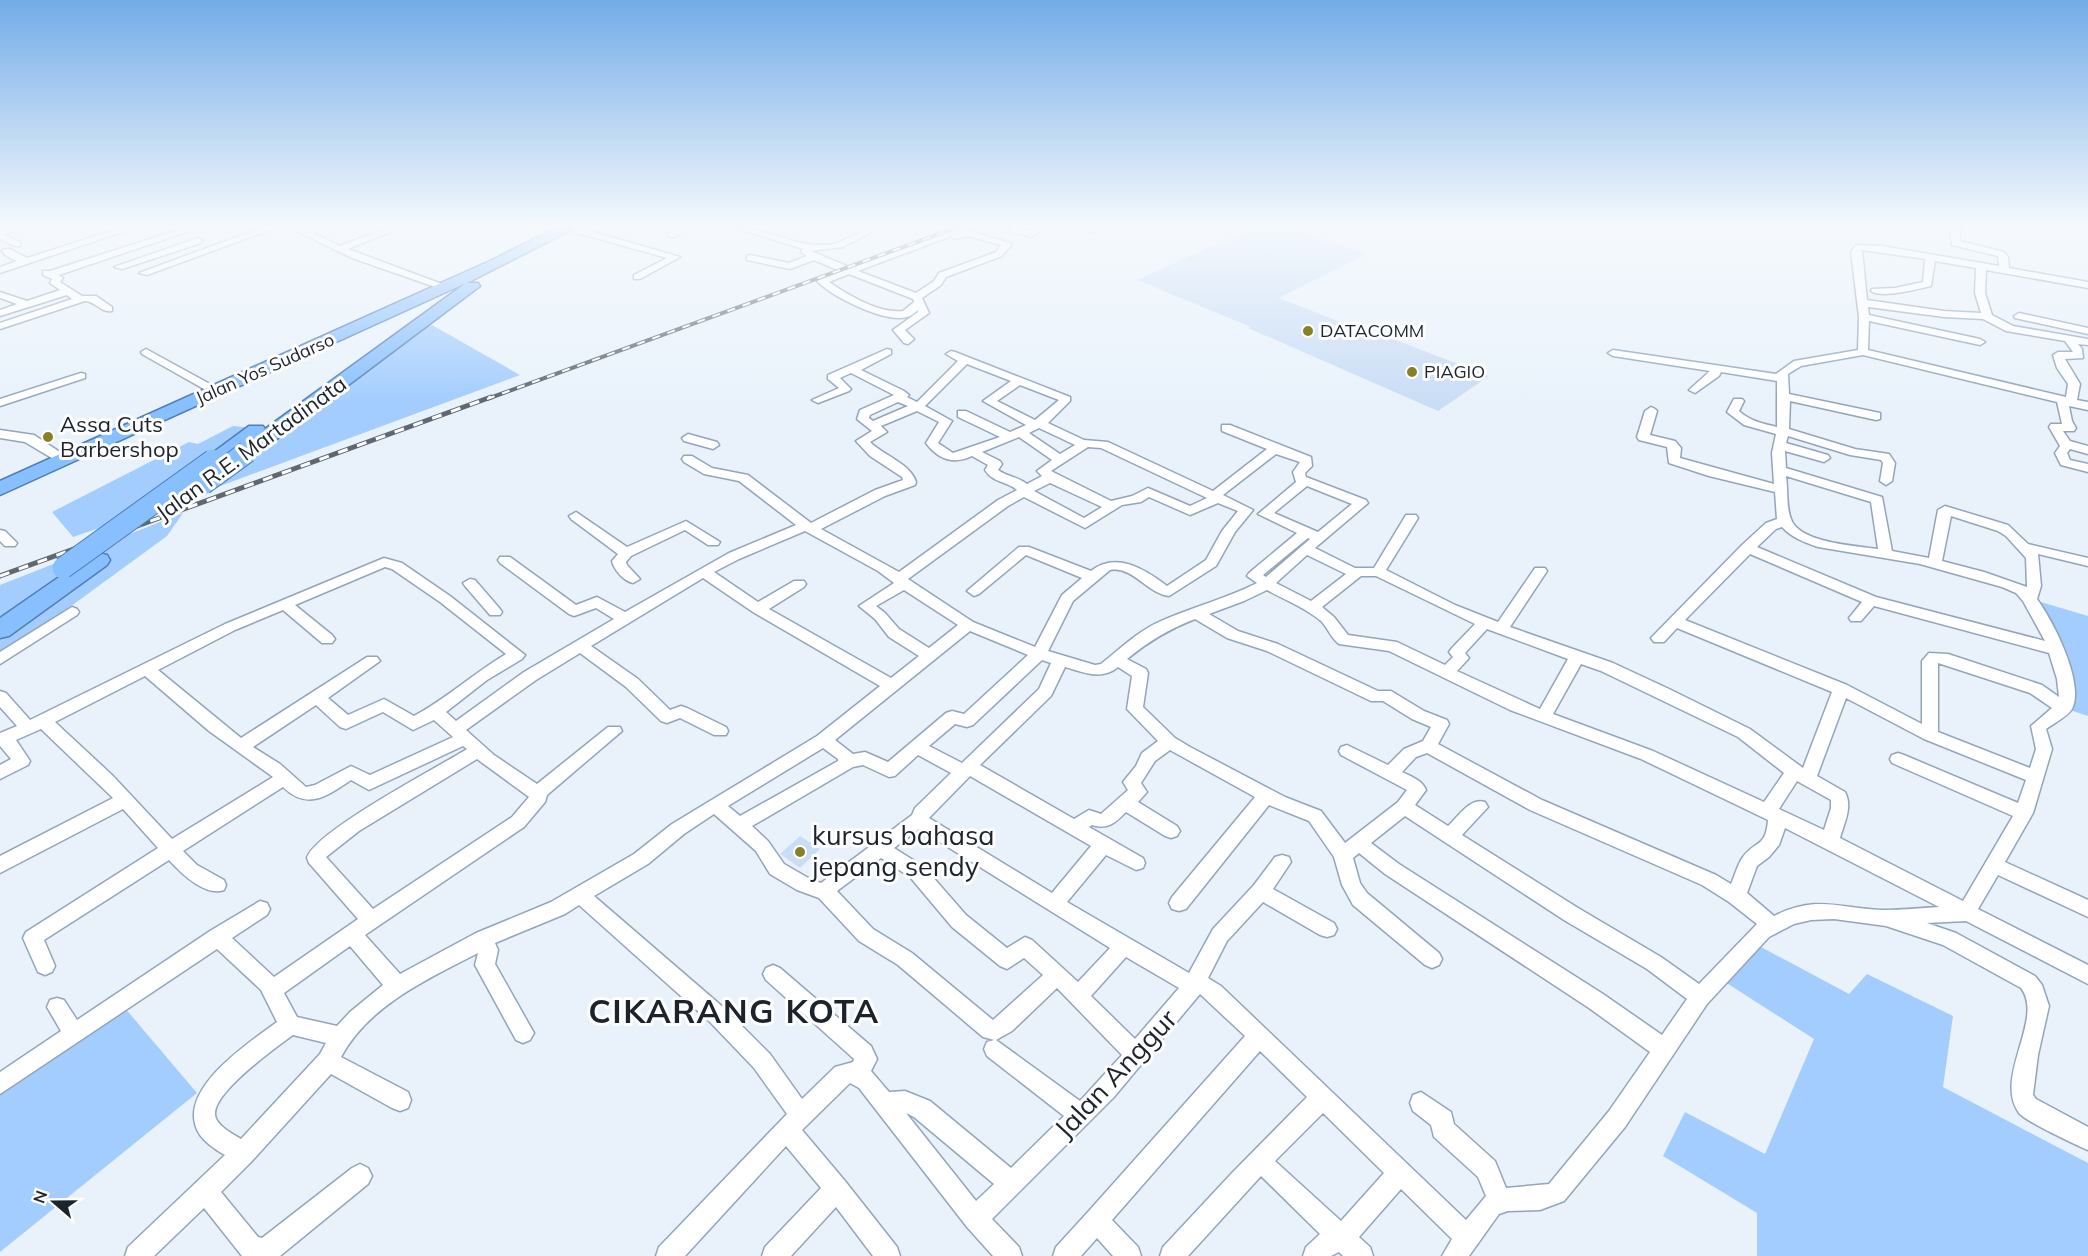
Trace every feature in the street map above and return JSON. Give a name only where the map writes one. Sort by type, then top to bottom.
[{"type":"highway","name":"Jalan Yos Sudarso","points":[[0,489],[448,286]]},
{"type":"highway","name":"Jalan R.E. Martadinata","points":[[0,612],[417,315],[466,286]]},
{"type":"highway","name":"Jalan R.E. Martadinata","points":[[0,630],[247,452],[472,286]]},
{"type":"highway","points":[[398,308],[416,307],[417,315]]},
{"type":"street","points":[[59,286],[80,299]]},
{"type":"street","points":[[441,286],[445,287]]},
{"type":"street","points":[[828,286],[847,298],[896,315],[910,312],[919,299],[935,286]]},
{"type":"street","points":[[886,286],[919,299],[924,314],[898,330],[909,339],[908,341]]},
{"type":"street","points":[[1863,352],[1864,317],[1861,288],[1896,291],[1902,287],[1919,286]]},
{"type":"street","points":[[1980,286],[1986,316]]},
{"type":"street","points":[[0,313],[68,291]]},
{"type":"street","points":[[1876,291],[1902,303]]},
{"type":"street","points":[[0,295],[27,305],[39,314]]},
{"type":"street","points":[[0,326],[80,299],[92,298],[108,309]]},
{"type":"street","points":[[1863,303],[1944,314],[1986,316],[2010,329],[2088,342]]},
{"type":"street","points":[[2019,316],[2088,331]]},
{"type":"street","points":[[1864,317],[1980,342]]},
{"type":"street","points":[[2069,339],[2077,349],[2079,356],[2058,355],[2063,368],[2073,381],[2067,402],[2066,421],[2070,428],[2055,427],[2067,445],[2088,450]]},
{"type":"street","points":[[146,352],[215,391]]},
{"type":"street","points":[[818,400],[845,389],[832,378],[887,352]]},
{"type":"street","points":[[1966,913],[2024,813],[2033,776],[2044,749],[2039,726],[2064,708],[2068,691],[2054,649],[2031,598],[2012,586],[1935,563],[1813,541],[1793,532],[1784,521],[1780,490],[1781,436],[1785,420],[1782,373],[1792,365],[1863,352],[2088,406]]},
{"type":"street","points":[[1613,353],[1782,378]]},
{"type":"street","points":[[951,354],[1020,380],[1066,399],[1053,415],[1037,424],[972,451],[951,458],[945,456],[932,441],[946,421],[989,401],[1020,380]]},
{"type":"street","points":[[871,426],[919,406],[966,359]]},
{"type":"street","points":[[1695,390],[1715,374],[1716,367]]},
{"type":"street","points":[[851,369],[903,395]]},
{"type":"street","points":[[0,403],[81,376]]},
{"type":"street","points":[[903,395],[902,399],[946,421]]},
{"type":"street","points":[[372,921],[316,858],[317,854],[466,739],[530,676],[624,618],[734,556],[809,527],[880,493],[910,482],[908,475],[856,438],[881,432],[863,419],[864,413],[903,395]]},
{"type":"street","points":[[1783,396],[1876,416]]},
{"type":"street","points":[[739,825],[844,766],[847,762],[865,758],[889,771],[952,717],[967,722],[1039,654],[1067,598],[1108,566],[1118,566],[1148,578],[1167,591],[1211,563],[1246,510],[1104,445],[1085,444],[989,401]]},
{"type":"street","points":[[1738,401],[1734,415],[1824,458]]},
{"type":"street","points":[[1651,411],[1643,436],[1671,444],[1676,448],[1673,460],[1780,490]]},
{"type":"street","points":[[962,414],[1013,434],[1059,459]]},
{"type":"street","points":[[1226,428],[1309,461],[1298,476],[1305,481],[1361,502],[1253,576],[1313,607],[1329,620],[1344,640],[1388,645],[1516,706],[1647,755],[1830,841],[2088,975]]},
{"type":"street","points":[[0,434],[29,438],[65,460]]},
{"type":"street","points":[[1781,436],[1885,457],[1889,463],[1886,481]]},
{"type":"street","points":[[688,438],[713,445]]},
{"type":"street","points":[[1085,444],[1042,470],[1050,477],[1111,507]]},
{"type":"street","points":[[2067,445],[2061,453],[2064,462],[2088,468]]},
{"type":"street","points":[[972,451],[996,464],[992,472],[1005,480],[1012,479],[1024,491],[1083,524],[1092,521],[1120,501],[1138,498],[1148,492],[1190,511],[1216,497],[1276,448]]},
{"type":"street","points":[[688,459],[708,471],[743,478],[809,527],[883,567],[930,602],[968,625],[1039,654],[1099,671],[1105,669],[1145,636],[1196,612],[1239,598],[1266,584],[1306,549],[1313,535]]},
{"type":"street","points":[[1779,470],[1877,500],[1886,554]]},
{"type":"street","points":[[929,656],[894,633],[880,616],[866,606],[1003,503],[1050,477]]},
{"type":"street","points":[[1305,481],[1266,514],[1313,535]]},
{"type":"street","points":[[1935,563],[1945,510],[2002,528],[2011,533],[2033,557],[2034,586],[2031,598]]},
{"type":"street","points":[[576,516],[626,553]]},
{"type":"street","points":[[1378,572],[1411,518]]},
{"type":"street","points":[[1659,638],[1767,530],[1784,521]]},
{"type":"street","points":[[633,579],[620,566],[619,561],[626,553],[686,525],[713,542]]},
{"type":"street","points":[[2025,548],[2088,562]]},
{"type":"street","points":[[1306,549],[1356,573],[1378,572],[1430,599],[1501,629],[1607,667],[1724,722],[1758,741],[1801,775],[1839,797],[1840,807],[1830,841]]},
{"type":"street","points":[[1748,549],[1871,600],[2054,649]]},
{"type":"street","points":[[974,591],[1024,550],[1079,570],[1092,578]]},
{"type":"street","points":[[505,560],[574,610],[598,603],[624,618]]},
{"type":"street","points":[[0,773],[22,761],[2,739],[230,627],[378,564],[391,563],[445,598],[517,655],[412,724],[384,705],[346,723],[318,698]]},
{"type":"street","points":[[1501,629],[1540,571]]},
{"type":"street","points":[[704,572],[758,609],[871,672],[891,686]]},
{"type":"street","points":[[1313,607],[1356,573]]},
{"type":"street","points":[[470,583],[495,612]]},
{"type":"street","points":[[758,609],[800,584]]},
{"type":"street","points":[[1856,618],[1871,600]]},
{"type":"street","points":[[285,604],[327,639]]},
{"type":"street","points":[[0,659],[72,612]]},
{"type":"street","points":[[1196,612],[1214,625],[1246,639],[1273,646],[1281,653],[1377,697],[1386,696],[1418,715],[1441,724],[1428,746],[1410,753],[1390,774]]},
{"type":"street","points":[[1446,673],[1461,660],[1457,652],[1485,622]]},
{"type":"street","points":[[1675,622],[1841,689],[1930,735],[2033,776]]},
{"type":"street","points":[[137,1256],[243,1154],[328,1062],[341,1037],[357,1019],[397,986],[483,939],[558,908],[641,859],[678,829],[823,740],[968,625]]},
{"type":"street","points":[[580,645],[632,683],[667,717],[681,712],[720,731]]},
{"type":"street","points":[[1544,715],[1577,657]]},
{"type":"street","points":[[1930,735],[1930,661],[1934,657],[1948,659],[2036,689],[2064,708]]},
{"type":"street","points":[[1116,659],[1140,673],[1142,681],[1134,700],[1135,709],[1169,742],[1267,795],[1316,816],[1352,850],[1392,869],[1664,1049]]},
{"type":"street","points":[[240,747],[372,661]]},
{"type":"street","points":[[826,892],[828,888],[919,819],[921,813],[1045,692],[1060,661]]},
{"type":"street","points":[[147,669],[186,706],[240,747],[279,771],[303,793],[321,789],[353,772],[364,782],[369,783],[466,739]]},
{"type":"street","points":[[1736,896],[1750,861],[1763,852],[1773,840],[1776,831],[1773,814],[1801,775],[1841,689]]},
{"type":"street","points":[[0,697],[36,724],[125,800],[190,870],[217,885]]},
{"type":"street","points":[[435,711],[466,739],[537,793]]},
{"type":"street","points":[[537,793],[614,731]]},
{"type":"street","points":[[823,740],[846,756],[847,762]]},
{"type":"street","points":[[1076,828],[1089,817],[1106,820],[1138,792],[1132,781],[1143,769],[1148,757],[1169,742]]},
{"type":"street","points":[[1428,746],[1536,805],[1679,866],[1736,896],[1772,925]]},
{"type":"street","points":[[917,747],[967,769],[1136,863]]},
{"type":"street","points":[[1347,751],[1416,787],[1417,790],[1404,807],[1352,850],[1351,885],[1360,899],[1432,959]]},
{"type":"street","points":[[1898,759],[2024,813]]},
{"type":"street","points":[[45,966],[34,936],[284,778]]},
{"type":"street","points":[[272,990],[518,822],[537,801],[537,793]]},
{"type":"street","points":[[1179,903],[1267,795]]},
{"type":"street","points":[[0,865],[125,800]]},
{"type":"street","points":[[1125,803],[1171,831]]},
{"type":"street","points":[[715,805],[762,846],[777,869],[804,885],[826,892],[866,935],[905,959],[990,1030],[996,1030],[1005,1024],[1057,975]]},
{"type":"street","points":[[1404,807],[1571,914],[1654,963],[1700,997]]},
{"type":"street","points":[[1450,836],[1479,807]]},
{"type":"street","points":[[919,819],[1124,946],[1193,986],[1203,985],[1214,992],[1400,1172],[1458,1251],[1491,1206],[1500,1202],[1540,1198],[1556,1193],[1617,1119],[1700,997],[1762,931],[1790,917],[1811,912],[1834,911],[1882,918],[1949,939],[2028,982],[2035,991],[2039,1006],[2027,1055],[2022,1096],[2024,1102],[2028,1107],[2088,1139]]},
{"type":"street","points":[[1054,904],[1103,845]]},
{"type":"street","points":[[880,848],[917,872],[959,921],[1007,960],[1025,946],[1136,1055]]},
{"type":"street","name":"Jalan Anggur","points":[[975,1219],[1106,1090],[1193,986],[1220,935],[1261,891],[1282,862]]},
{"type":"street","points":[[1994,865],[2088,909]]},
{"type":"street","points":[[1261,891],[1327,929]]},
{"type":"street","points":[[581,896],[717,1015],[762,1061],[794,1123],[837,1189],[888,1256]]},
{"type":"street","points":[[0,1084],[260,909]]},
{"type":"street","points":[[1882,918],[1966,913]]},
{"type":"street","points":[[352,934],[397,986]]},
{"type":"street","points":[[217,937],[272,990],[290,1025],[341,1037]]},
{"type":"street","points":[[483,939],[488,950],[485,965],[523,1033]]},
{"type":"street","points":[[1078,996],[1124,946]]},
{"type":"street","points":[[773,974],[863,1053],[867,1059],[858,1074]]},
{"type":"street","points":[[57,1007],[74,1033]]},
{"type":"street","points":[[243,1154],[207,1126],[204,1119],[204,1108],[220,1082],[290,1025]]},
{"type":"street","points":[[1065,1256],[1259,1036]]},
{"type":"street","points":[[995,1049],[1068,1104],[1080,1116]]},
{"type":"street","points":[[328,1062],[400,1100]]},
{"type":"street","points":[[668,1256],[794,1123],[843,1074],[850,1071],[867,1081],[975,1219],[1010,1256]]},
{"type":"street","points":[[1172,1256],[1240,1181],[1323,1097]]},
{"type":"street","points":[[884,1102],[905,1102],[921,1109],[1011,1183]]},
{"type":"street","points":[[1421,1102],[1443,1120],[1442,1129],[1487,1169],[1500,1202]]},
{"type":"street","points":[[1271,1171],[1361,1256]]},
{"type":"street","points":[[1315,1256],[1326,1244],[1341,1239],[1400,1172]]},
{"type":"street","points":[[206,1192],[251,1247],[262,1250],[271,1247],[360,1176]]},
{"type":"street","points":[[774,1256],[837,1189]]},
{"type":"street","points":[[1096,1220],[1129,1256]]},
{"type":"shaded area","points":[[432,325],[520,375],[196,495],[73,537],[52,512],[189,442],[198,444],[233,426],[282,431],[424,328]]},
{"type":"shaded area","points":[[183,513],[167,536],[0,658],[0,585]]},
{"type":"shaded area","points":[[2034,600],[2088,616],[2088,716],[2070,710]]},
{"type":"shaded area","points":[[1761,947],[1849,994],[1867,974],[1953,1016],[1943,1087],[2088,1163],[2088,1256],[1757,1256],[1757,1213],[1663,1156],[1685,1112],[1765,1154],[1814,1039],[1725,982]]},
{"type":"shaded area","points":[[118,1000],[197,1093],[0,1252],[0,1081]]},
{"type":"building","points":[[1151,286],[1303,286],[1279,298],[1384,339],[1388,337],[1489,376],[1438,411],[1248,328],[1251,327]]},
{"type":"building","name":"kursus bahasa jepang sendy","points":[[800,836],[820,849],[800,868],[780,854]]},
{"type":"railway","points":[[487,399],[797,286]]},
{"type":"railway","points":[[0,576],[491,397]]},
{"type":"place","name":"DATACOMM","points":[[1308,331]]},
{"type":"place","name":"PIAGIO","points":[[1412,372]]},
{"type":"place","name":"Assa Cuts Barbershop","points":[[48,437]]},
{"type":"place","name":"kursus bahasa jepang sendy","points":[[800,852]]},
{"type":"district","name":"CIKARANG KOTA","points":[[734,1011]]}]
